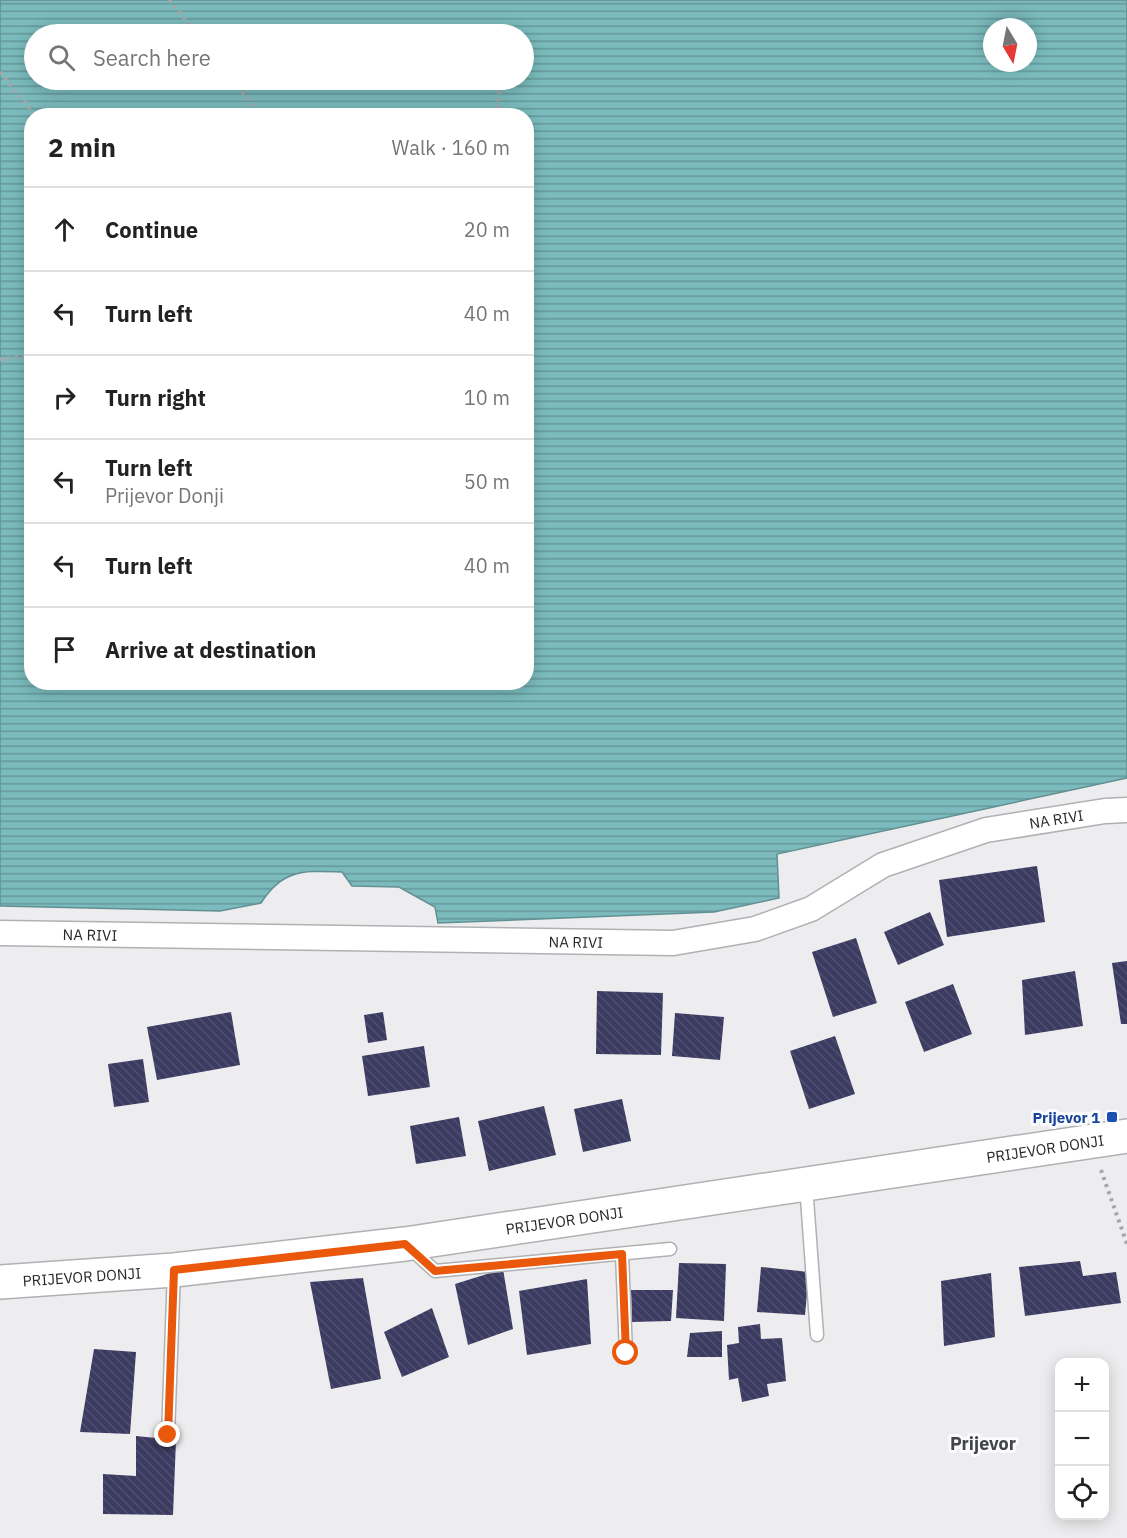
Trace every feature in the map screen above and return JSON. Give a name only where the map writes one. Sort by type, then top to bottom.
[{"type":"main road","name":"PRIJEVOR DONJI","points":[[0,1282],[174,1270],[405,1244],[1127,1136]]},
{"type":"street","name":"NA RIVI","points":[[0,933],[673,943],[754,929],[811,909],[883,865],[986,830],[1127,810]]},
{"type":"lane","points":[[806,1184],[817,1335]]},
{"type":"lane","points":[[405,1244],[435,1271],[670,1249]]},
{"type":"lane","points":[[622,1254],[626,1353]]},
{"type":"lane","points":[[168,1435],[174,1270]]},
{"type":"path","points":[[169,0],[189,24]]},
{"type":"path","points":[[0,72],[29,108]]},
{"type":"path","points":[[241,90],[255,108]]},
{"type":"path","points":[[497,108],[500,90]]},
{"type":"path","points":[[0,359],[24,357]]},
{"type":"path","points":[[1092,1141],[1127,1244]]},
{"type":"water","points":[[0,0],[1127,0],[1127,778],[777,854],[779,898],[714,912],[438,923],[435,907],[399,887],[352,886],[342,872],[296,874],[278,883],[261,903],[220,911],[0,906]]},
{"type":"building","points":[[1037,866],[1045,922],[947,937],[939,880]]},
{"type":"building","points":[[930,912],[944,945],[898,965],[884,932]]},
{"type":"building","points":[[856,938],[877,1003],[833,1017],[812,952]]},
{"type":"building","points":[[1127,961],[1127,1024],[1121,1024],[1112,963]]},
{"type":"building","points":[[1075,971],[1083,1026],[1025,1035],[1022,980]]},
{"type":"building","points":[[953,984],[972,1034],[924,1052],[905,1002]]},
{"type":"building","points":[[597,991],[663,993],[661,1055],[596,1054]]},
{"type":"building","points":[[231,1012],[240,1065],[157,1080],[147,1027]]},
{"type":"building","points":[[383,1012],[387,1040],[368,1043],[364,1015]]},
{"type":"building","points":[[675,1013],[724,1017],[720,1060],[672,1056]]},
{"type":"building","points":[[835,1036],[855,1094],[809,1109],[790,1051]]},
{"type":"building","points":[[424,1046],[430,1087],[368,1096],[362,1056]]},
{"type":"building","points":[[143,1059],[149,1102],[114,1107],[108,1064]]},
{"type":"building","points":[[622,1099],[631,1141],[583,1152],[574,1109]]},
{"type":"building","points":[[544,1106],[556,1155],[489,1171],[478,1121]]},
{"type":"building","points":[[459,1117],[466,1156],[416,1164],[410,1126]]},
{"type":"building","points":[[1080,1261],[1083,1276],[1116,1272],[1121,1303],[1025,1316],[1019,1267]]},
{"type":"building","points":[[679,1263],[726,1264],[724,1321],[676,1318]]},
{"type":"building","points":[[761,1267],[809,1272],[805,1315],[757,1312]]},
{"type":"building","points":[[503,1269],[513,1329],[468,1345],[455,1284]]},
{"type":"building","points":[[991,1273],[995,1337],[944,1346],[941,1281]]},
{"type":"building","points":[[363,1278],[381,1379],[331,1389],[310,1282]]},
{"type":"building","points":[[587,1279],[591,1344],[527,1355],[519,1291]]},
{"type":"building","points":[[631,1290],[673,1290],[671,1321],[632,1322]]},
{"type":"building","points":[[432,1308],[449,1357],[402,1377],[384,1332]]},
{"type":"building","points":[[760,1324],[761,1339],[782,1338],[786,1381],[767,1384],[769,1396],[742,1402],[738,1378],[729,1380],[727,1345],[739,1343],[738,1327]]},
{"type":"building","points":[[722,1331],[722,1357],[687,1357],[690,1333]]},
{"type":"building","points":[[94,1349],[136,1352],[130,1434],[80,1432]]},
{"type":"building","points":[[136,1436],[176,1440],[173,1515],[103,1514],[103,1474],[136,1476]]},
{"type":"place","name":"Prijevor 1","points":[[1112,1117]]},
{"type":"district","name":"Prijevor","points":[[983,1443]]},
{"type":"route","points":[[168,1435],[174,1270],[405,1244],[435,1271],[622,1254],[626,1353]]}]
